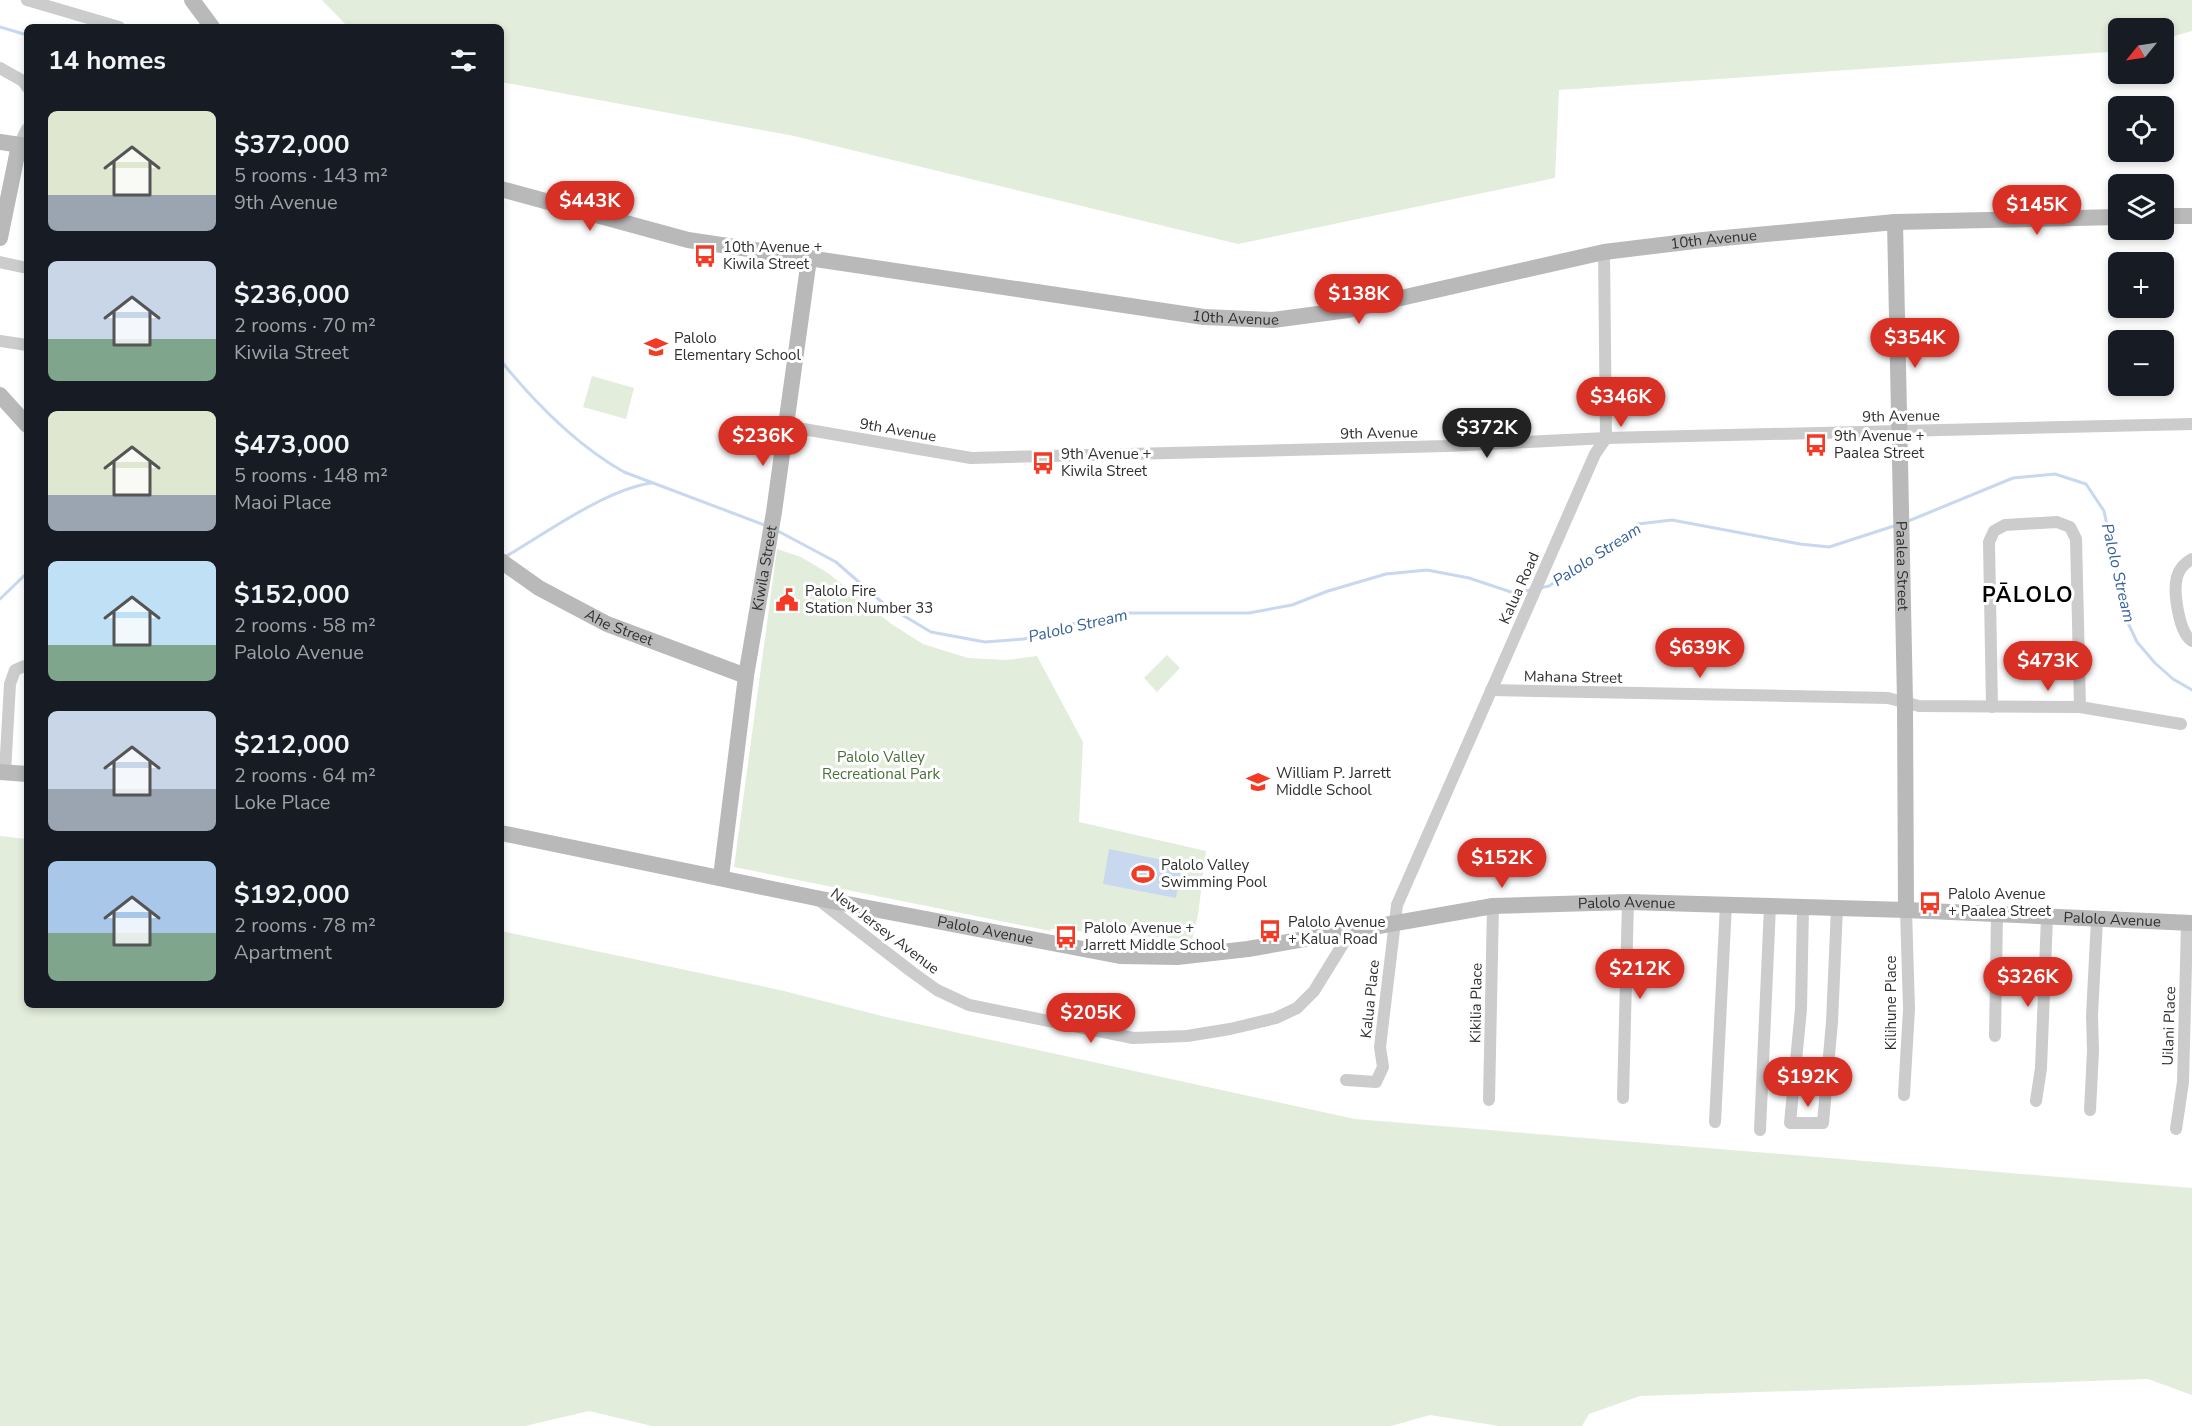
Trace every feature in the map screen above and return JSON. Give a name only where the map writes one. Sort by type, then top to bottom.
[{"type":"street","points":[[27,0],[109,24]]},
{"type":"street","points":[[192,0],[210,24]]},
{"type":"street","points":[[0,68],[24,82]]},
{"type":"street","points":[[0,142],[23,146],[0,238]]},
{"type":"street","name":"10th Avenue","points":[[504,190],[688,240],[1203,317],[1273,321],[1348,310],[1604,252],[1895,222],[2108,217]]},
{"type":"street","points":[[2174,216],[2192,216]]},
{"type":"street","name":"Paalea Street","points":[[1895,222],[1905,701],[1906,910]]},
{"type":"street","points":[[1604,252],[1606,438]]},
{"type":"street","name":"Kiwila Street","points":[[722,877],[746,676],[774,512],[809,259]]},
{"type":"street","points":[[0,262],[24,267]]},
{"type":"street","points":[[0,341],[24,345]]},
{"type":"street","points":[[0,395],[24,422]]},
{"type":"street","name":"9th Avenue","points":[[786,426],[970,458],[1447,446],[1606,438],[2192,424]]},
{"type":"street","name":"Kalua Road","points":[[1394,924],[1397,905],[1526,608],[1595,454],[1606,438]]},
{"type":"street","points":[[1992,707],[1989,542],[1995,531],[2005,525],[2057,522],[2070,527],[2076,539],[2080,707]]},
{"type":"street","points":[[2192,559],[2180,569],[2176,585],[2183,631],[2192,641]]},
{"type":"street","name":"Ahe Street","points":[[506,565],[539,588],[607,624],[746,676]]},
{"type":"street","points":[[24,666],[15,670],[10,684],[3,772],[24,774]]},
{"type":"street","name":"Mahana Street","points":[[1491,690],[1888,698],[1919,706],[2080,707],[2181,724]]},
{"type":"street","name":"Palolo Avenue","points":[[504,834],[816,898],[1120,956],[1152,958],[1195,955],[1493,906],[1628,902],[1726,904],[2190,923]]},
{"type":"street","name":"New Jersey Avenue","points":[[816,898],[937,990],[969,1005],[1133,1038],[1186,1036],[1230,1029],[1276,1018],[1297,1008],[1314,991],[1351,931]]},
{"type":"street","points":[[1623,1098],[1628,902]]},
{"type":"street","points":[[1715,1122],[1726,904]]},
{"type":"street","name":"Kikilia Place","points":[[1489,1100],[1493,906]]},
{"type":"street","points":[[1760,1130],[1770,906]]},
{"type":"street","points":[[1803,908],[1801,1009],[1790,1123],[1823,1123],[1832,1022],[1837,908]]},
{"type":"street","name":"Kilihune Place","points":[[1904,1095],[1909,1009],[1906,910]]},
{"type":"street","points":[[1995,1036],[1997,915]]},
{"type":"street","points":[[2036,1101],[2041,1068],[2047,917]]},
{"type":"street","points":[[2090,1110],[2093,1051],[2091,1015],[2097,920]]},
{"type":"street","name":"Uilani Place","points":[[2176,1129],[2183,1082],[2190,923]]},
{"type":"street","name":"Kalua Place","points":[[1346,1080],[1376,1082],[1383,1067],[1380,1047],[1394,924]]},
{"type":"green space","points":[[322,0],[2192,0],[2192,31],[2174,36],[2174,18],[2108,18],[2108,52],[1559,90],[1555,178],[1238,244],[794,136],[504,83],[504,24],[345,24]]},
{"type":"green space","points":[[592,376],[634,388],[626,419],[583,407]]},
{"type":"green space","name":"Palolo Valley Recreational Park","points":[[777,549],[801,557],[828,573],[890,623],[923,644],[968,658],[1006,660],[1037,656],[1083,742],[1079,822],[1206,851],[1198,915],[1192,940],[1051,929],[1050,931],[734,867]]},
{"type":"green space","points":[[1167,655],[1180,668],[1157,692],[1144,678]]},
{"type":"green space","points":[[0,836],[24,839],[24,1008],[504,1008],[504,932],[780,990],[890,1018],[1355,1119],[2192,1188],[2192,1395],[2148,1379],[1640,1396],[1589,1414],[1582,1426],[1499,1426],[1430,1415],[1391,1426],[652,1426],[589,1411],[525,1426],[0,1426]]},
{"type":"water","name":"Palolo Valley Swimming Pool","points":[[1109,849],[1182,864],[1176,898],[1103,884]]},
{"type":"waterway","points":[[0,27],[24,34]]},
{"type":"waterway","points":[[504,365],[528,393],[558,422],[606,461],[624,472],[767,526]]},
{"type":"waterway","name":"Palolo Stream","points":[[1906,522],[2013,478],[2055,474],[2086,484],[2104,511],[2128,623],[2137,642],[2173,679],[2192,690]]},
{"type":"waterway","points":[[505,557],[595,503],[633,487],[651,483]]},
{"type":"waterway","name":"Palolo Stream","points":[[1540,588],[1549,586],[1638,524],[1672,520],[1800,544],[1829,547],[1897,525]]},
{"type":"waterway","name":"Palolo Stream","points":[[776,530],[836,562],[884,604],[931,632],[985,642],[1024,639],[1067,625],[1123,613],[1249,613],[1292,605],[1328,591],[1386,574],[1427,570],[1469,578],[1514,593],[1530,590]]},
{"type":"waterway","points":[[0,599],[24,576]]},
{"type":"place","name":"10th Avenue + Kiwila Street","points":[[705,256]]},
{"type":"place","name":"Palolo Elementary School","points":[[656,347]]},
{"type":"place","name":"9th Avenue + Paalea Street","points":[[1816,445]]},
{"type":"place","name":"9th Avenue + Kiwila Street","points":[[1043,463]]},
{"type":"place","name":"Palolo Fire Station Number 33","points":[[787,600]]},
{"type":"place","name":"William P. Jarrett Middle School","points":[[1258,782]]},
{"type":"place","name":"Palolo Valley Swimming Pool","points":[[1143,874]]},
{"type":"place","name":"Palolo Avenue + Paalea Street","points":[[1930,903]]},
{"type":"place","name":"Palolo Avenue + Kalua Road","points":[[1270,931]]},
{"type":"place","name":"Palolo Avenue + Jarrett Middle School","points":[[1066,937]]},
{"type":"district","name":"PĀLOLO","points":[[2028,595]]}]
